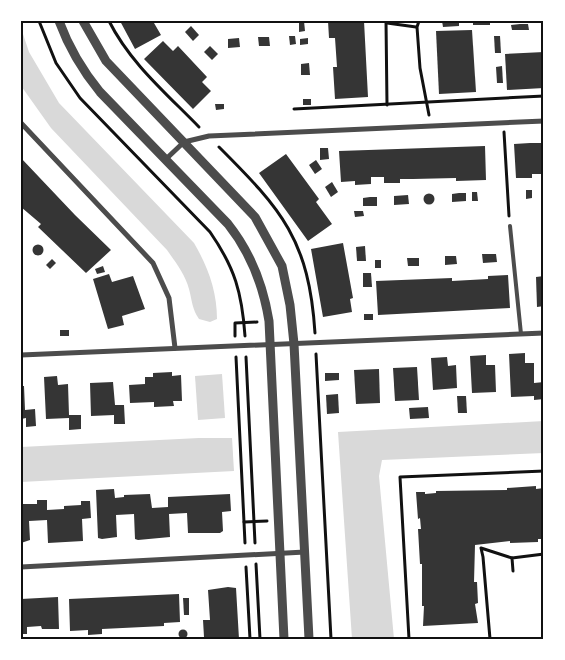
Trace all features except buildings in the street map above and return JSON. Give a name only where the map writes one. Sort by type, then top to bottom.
[{"type":"street","points":[[59,21],[73,54],[86,74],[228,224],[242,241],[258,275],[265,296],[270,346],[284,639]]},
{"type":"street","points":[[84,21],[106,61],[255,217],[270,241],[282,266],[290,305],[294,344],[309,639]]},
{"type":"street","points":[[166,159],[184,142],[209,136],[429,128],[544,121]]},
{"type":"street","points":[[21,123],[153,263],[169,298],[175,348]]},
{"type":"street","points":[[21,355],[544,333]]},
{"type":"street","points":[[21,566],[305,552]]},
{"type":"lane","points":[[510,226],[521,334]]},
{"type":"path","points":[[419,21],[416,28],[420,68],[428,102],[429,128]]},
{"type":"path","points":[[387,105],[385,56],[387,22],[416,28]]},
{"type":"path","points":[[294,109],[544,96]]},
{"type":"path","points":[[504,124],[510,226]]},
{"type":"path","points":[[152,172],[210,232],[228,260],[240,292],[245,346],[260,639]]},
{"type":"path","points":[[235,322],[250,639]]},
{"type":"path","points":[[320,446],[331,639]]},
{"type":"path","points":[[409,639],[400,477],[544,471]]},
{"type":"path","points":[[490,639],[483,557],[480,548],[512,558],[544,554]]},
{"type":"path","points":[[512,558],[513,572]]},
{"type":"shaded area","points":[[21,28],[29,52],[59,103],[194,243],[204,261],[211,280],[217,309],[217,319],[210,322],[199,319],[185,278],[167,250],[51,128],[21,86]]},
{"type":"shaded area","points":[[222,374],[225,418],[198,420],[195,376]]},
{"type":"shaded area","points":[[544,421],[544,453],[382,460],[379,476],[394,639],[352,639],[338,432]]},
{"type":"shaded area","points":[[232,438],[234,471],[21,482],[21,447]]}]
